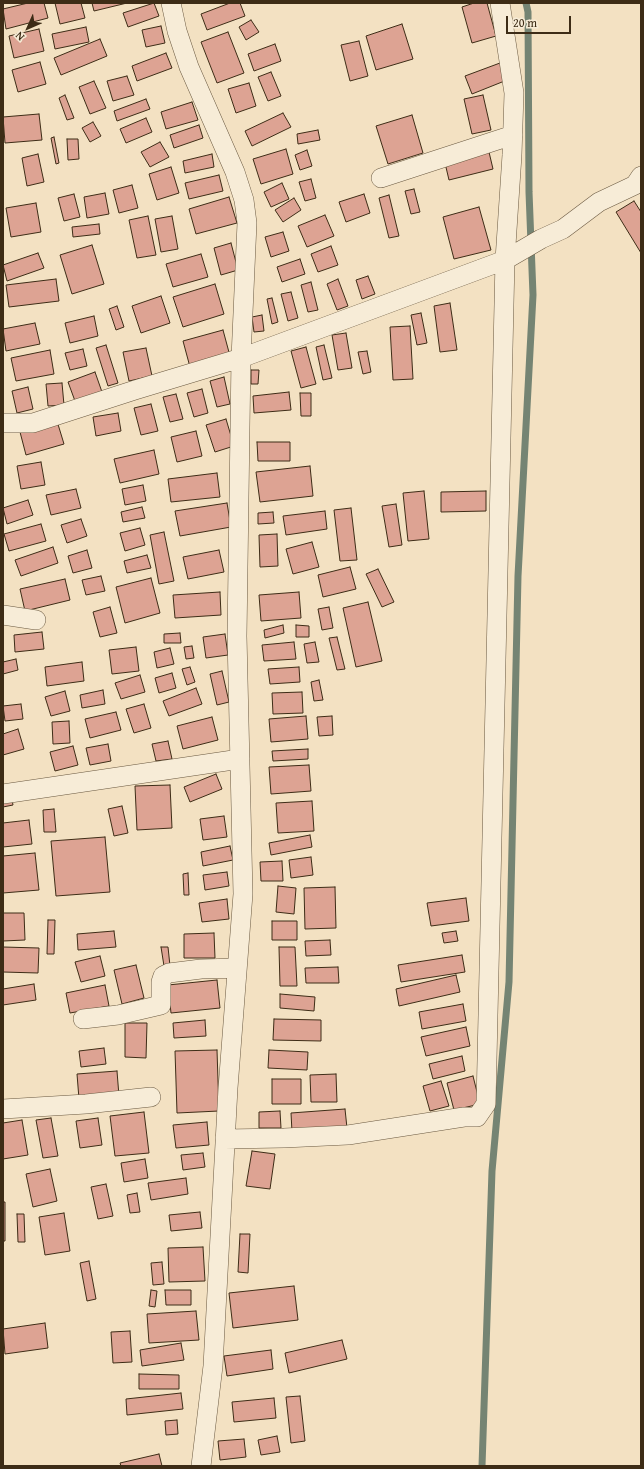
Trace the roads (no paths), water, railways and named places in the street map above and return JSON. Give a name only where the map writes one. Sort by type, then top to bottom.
[{"type":"street","points":[[171,3],[177,31],[189,67],[235,172],[244,200],[247,223],[241,358],[237,636],[242,894],[225,1139],[213,1366],[201,1466]]},
{"type":"street","points":[[225,1139],[348,1135],[464,1117],[477,1117],[486,1104],[505,260],[513,135],[514,93],[500,3]]},
{"type":"street","points":[[381,178],[513,135]]},
{"type":"street","points":[[3,423],[33,423],[241,358],[505,260],[541,239],[563,229],[600,202],[634,185],[641,176]]},
{"type":"street","points":[[3,615],[36,620]]},
{"type":"street","points":[[3,794],[240,759]]},
{"type":"street","points":[[83,1019],[118,1015],[161,1005],[161,982],[163,976],[169,973],[201,968],[237,968]]},
{"type":"street","points":[[3,1109],[86,1104],[151,1097]]},
{"type":"waterway","points":[[482,1466],[492,1171],[509,982],[518,576],[533,295],[529,192],[528,12],[526,3]]}]
